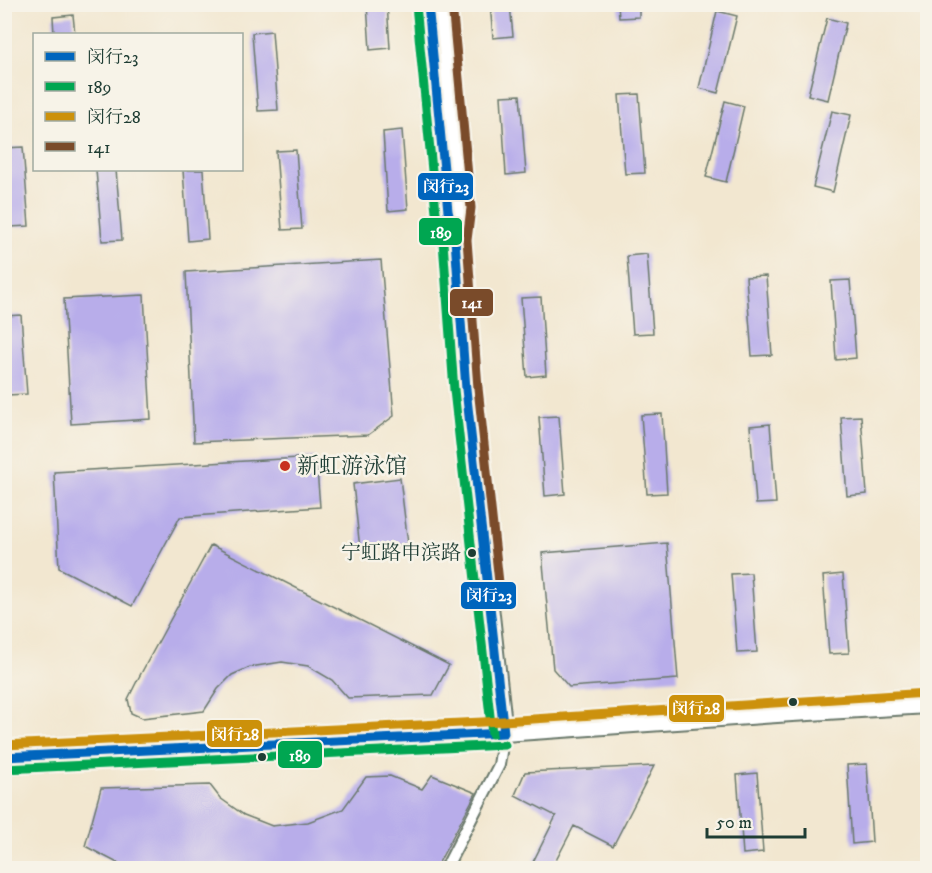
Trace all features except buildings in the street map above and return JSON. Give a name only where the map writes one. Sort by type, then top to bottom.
[{"type":"main road","points":[[428,4],[448,211],[455,240],[468,409],[504,733]]},
{"type":"main road","points":[[440,4],[459,209],[455,240]]},
{"type":"main road","points":[[4,758],[504,733],[927,705]]},
{"type":"street","points":[[446,868],[499,765],[504,733]]},
{"type":"transit line","name":"闵行23","points":[[428,4],[448,211],[455,240],[466,389],[504,733]]},
{"type":"transit line","name":"141","points":[[452,4],[471,208],[467,240],[478,388],[501,601]]},
{"type":"transit line","name":"189","points":[[416,5],[436,212],[443,242],[454,390],[492,734]]},
{"type":"transit line","name":"闵行28","points":[[4,745],[503,721],[927,693]]},
{"type":"transit line","name":"闵行23","points":[[4,757],[504,733]]},
{"type":"transit line","name":"189","points":[[5,769],[505,745]]},
{"type":"place","name":"新虹游泳馆","points":[[285,466]]},
{"type":"place","name":"宁虹路申滨路","points":[[472,553]]}]
